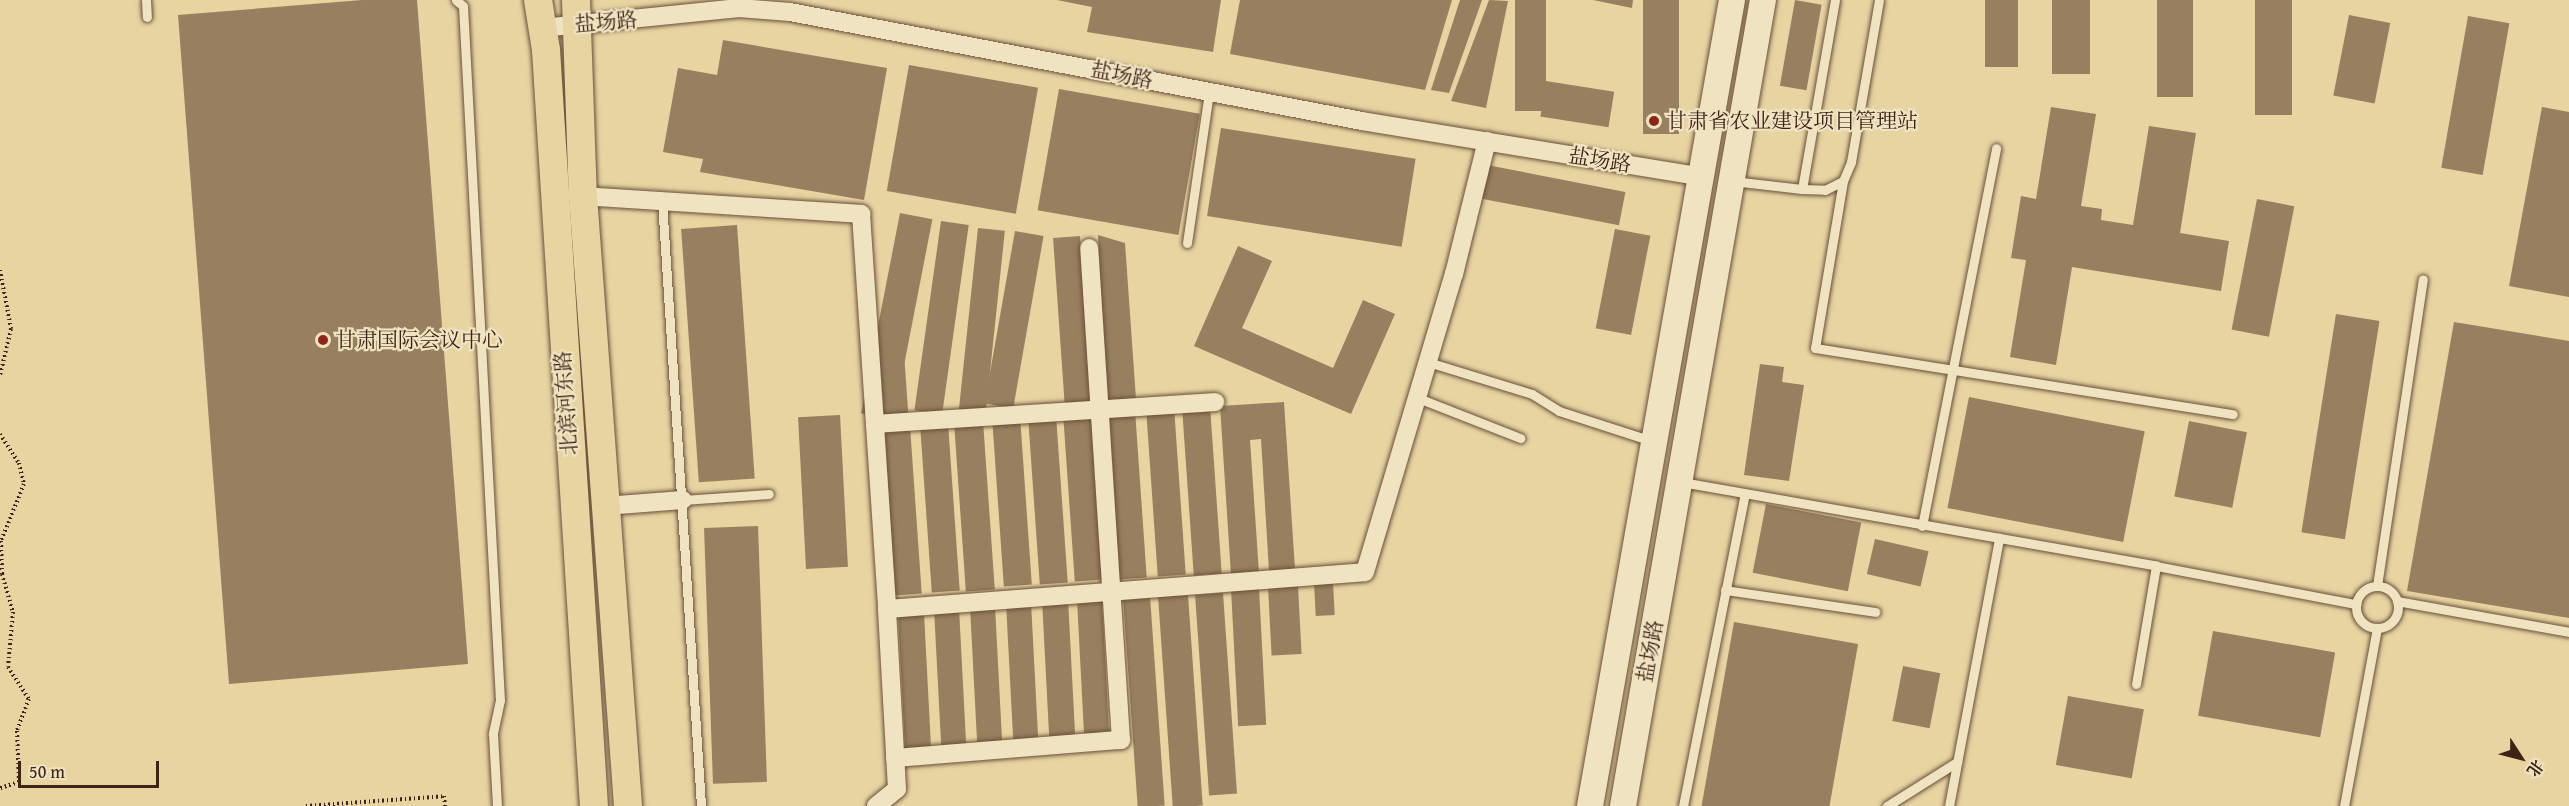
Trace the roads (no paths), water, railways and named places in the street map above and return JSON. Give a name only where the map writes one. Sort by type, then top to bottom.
[{"type":"main road","name":"北滨河东路","points":[[538,0],[542,28],[594,806]]},
{"type":"main road","name":"盐场路","points":[[1590,806],[1699,176],[1732,0]]},
{"type":"main road","name":"盐场路","points":[[1623,806],[1763,0]]},
{"type":"main road","name":"北滨河东路","points":[[577,13],[583,196],[627,806]]},
{"type":"street","name":"盐场路","points":[[542,28],[577,13],[739,8],[790,12],[1209,92],[1699,176]]},
{"type":"street","points":[[887,609],[1365,572],[1418,398],[1487,141]]},
{"type":"street","points":[[583,196],[861,214],[897,789],[876,806]]},
{"type":"street","points":[[895,758],[1121,740],[1089,248]]},
{"type":"street","points":[[875,424],[1215,402]]},
{"type":"street","points":[[605,506],[683,500]]},
{"type":"lane","points":[[146,0],[147,17]]},
{"type":"lane","points":[[456,0],[463,6],[500,700],[493,734],[497,806]]},
{"type":"lane","points":[[1802,189],[1835,0]]},
{"type":"lane","points":[[1879,0],[1851,162],[1843,181],[1815,348],[2234,414]]},
{"type":"lane","points":[[1187,243],[1209,92]]},
{"type":"lane","points":[[1922,526],[1996,148]]},
{"type":"lane","points":[[1733,181],[1825,190],[1843,181]]},
{"type":"lane","points":[[662,201],[701,806]]},
{"type":"lane","points":[[2377,586],[2423,279]]},
{"type":"lane","points":[[1428,362],[1532,394],[1559,411],[1653,441]]},
{"type":"lane","points":[[1418,398],[1520,438]]},
{"type":"lane","points":[[1680,482],[2156,566],[2356,604]]},
{"type":"lane","points":[[683,500],[769,494]]},
{"type":"lane","points":[[1683,806],[1745,494]]},
{"type":"lane","points":[[1948,806],[1999,538]]},
{"type":"lane","points":[[2136,684],[2156,566]]},
{"type":"lane","points":[[2377,586],[2390,591],[2397,601],[2394,620],[2377,628],[2363,624],[2356,604],[2363,591],[2377,586]]},
{"type":"lane","points":[[1725,590],[1875,612]]},
{"type":"lane","points":[[2397,601],[2569,632]]},
{"type":"lane","points":[[2344,806],[2377,628]]},
{"type":"lane","points":[[1887,806],[1957,762]]},
{"type":"place","name":"甘肃省农业建设项目管理站","points":[[1654,121]]},
{"type":"place","name":"甘肃国际会议中心","points":[[323,340]]}]
